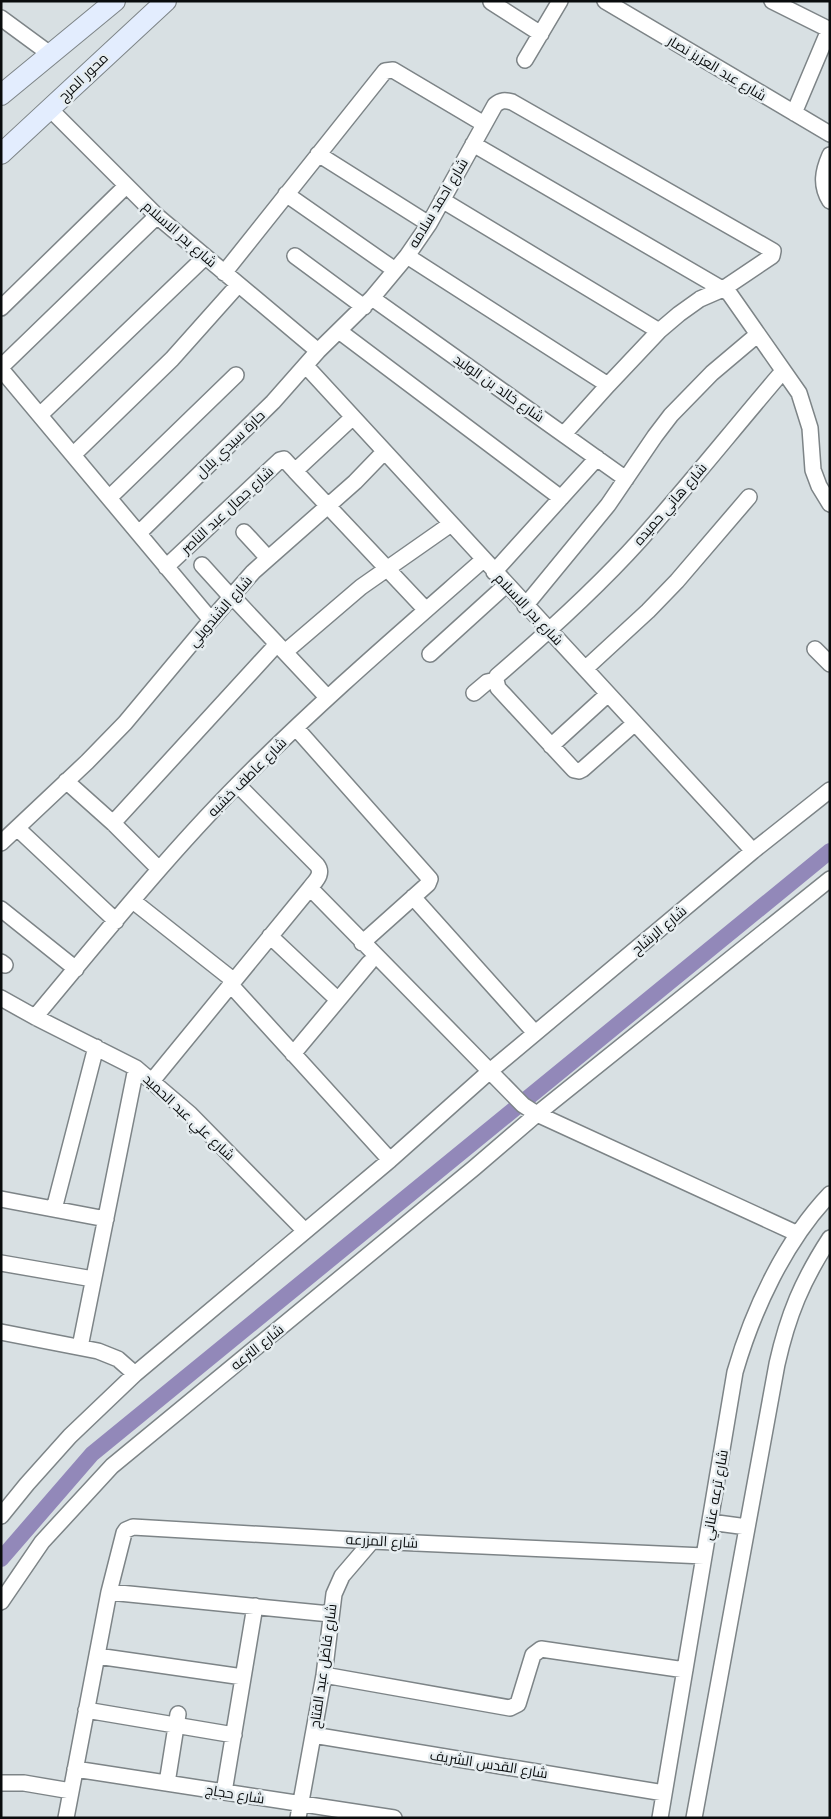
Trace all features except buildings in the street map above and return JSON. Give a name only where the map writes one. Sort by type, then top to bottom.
[{"type":"main road","points":[[1,96],[114,1]]},
{"type":"main road","name":"محور المرج","points":[[1,154],[166,1]]},
{"type":"street","points":[[525,60],[560,1]]},
{"type":"street","name":"شارع عبد العزيز نصار","points":[[604,1],[830,134]]},
{"type":"street","points":[[772,1],[829,30],[794,113]]},
{"type":"street","points":[[491,2],[541,34]]},
{"type":"street","points":[[1,18],[50,54]]},
{"type":"street","points":[[224,273],[382,74],[393,70],[484,124]]},
{"type":"street","name":"شارع احمد سلامه","points":[[318,351],[368,302],[396,270],[428,224],[495,105],[500,101],[506,100],[773,251],[772,256],[723,289]]},
{"type":"street","name":"شارع بدر الاسلام","points":[[50,109],[157,216],[318,351]]},
{"type":"street","points":[[473,144],[732,296],[757,335],[799,393],[810,428],[813,470],[819,486],[830,504]]},
{"type":"street","points":[[318,154],[428,224]]},
{"type":"street","points":[[830,155],[823,178],[824,187],[830,201]]},
{"type":"street","points":[[1,308],[126,186]]},
{"type":"street","points":[[286,194],[396,270]]},
{"type":"street","points":[[442,200],[659,331]]},
{"type":"street","points":[[157,216],[1,368],[211,620]]},
{"type":"street","name":"شارع خالد بن الوليد","points":[[295,256],[368,302],[564,434],[626,479]]},
{"type":"street","points":[[406,256],[608,385]]},
{"type":"street","points":[[40,415],[205,257]]},
{"type":"street","points":[[73,455],[172,359],[238,285]]},
{"type":"street","points":[[564,434],[659,331],[689,306],[723,289]]},
{"type":"street","points":[[339,331],[561,498]]},
{"type":"street","points":[[526,606],[608,506],[671,415],[712,374],[757,335]]},
{"type":"street","name":"حارة سيدي بلال","points":[[139,533],[273,402],[318,351]]},
{"type":"street","name":"شارع بدر الاسلام","points":[[306,366],[753,851]]},
{"type":"street","name":"شارع هاني حميده","points":[[474,693],[487,682],[496,680],[497,676],[590,592],[640,540],[783,371]]},
{"type":"street","points":[[109,498],[236,375]]},
{"type":"street","name":"شارع جمال عبد الناصر","points":[[166,567],[280,460],[284,459],[295,471],[353,417]]},
{"type":"street","name":"شارع الشندويلي","points":[[1,843],[87,762],[125,723],[211,620],[268,558],[355,482],[384,452]]},
{"type":"street","points":[[494,572],[597,458]]},
{"type":"street","points":[[295,471],[426,610]]},
{"type":"street","points":[[585,669],[676,581],[749,497]]},
{"type":"street","points":[[113,823],[281,648],[361,587],[451,524]]},
{"type":"street","points":[[244,532],[268,558]]},
{"type":"street","name":"شارع عاطف خشبه","points":[[35,1017],[159,869],[238,785],[327,697],[483,560]]},
{"type":"street","points":[[202,565],[327,697]]},
{"type":"street","points":[[430,654],[506,585]]},
{"type":"street","points":[[815,649],[830,664]]},
{"type":"street","points":[[496,680],[498,688],[570,768],[574,770],[579,771],[635,723]]},
{"type":"street","points":[[551,746],[608,694]]},
{"type":"street","points":[[296,728],[430,881],[362,943]]},
{"type":"street","points":[[66,781],[113,823],[159,869]]},
{"type":"street","points":[[152,1081],[320,874],[319,868],[238,785]]},
{"type":"street","name":"شارع الرشاح","points":[[490,1071],[753,851],[830,790]]},
{"type":"street","points":[[17,828],[116,921]]},
{"type":"street","points":[[537,1114],[830,879]]},
{"type":"street","points":[[310,888],[362,943],[524,1105],[537,1114],[798,1234]]},
{"type":"street","points":[[413,897],[535,1033]]},
{"type":"street","points":[[133,901],[232,982],[293,1054],[390,1160]]},
{"type":"street","points":[[1,910],[76,969]]},
{"type":"street","points":[[270,936],[338,1000]]},
{"type":"street","points":[[293,1054],[369,963]]},
{"type":"street","name":"شارع علي عبد الحميد","points":[[1,998],[136,1068],[190,1114],[305,1231]]},
{"type":"street","points":[[54,1209],[96,1047]]},
{"type":"street","points":[[80,1347],[136,1068]]},
{"type":"street","points":[[1,1516],[70,1436],[135,1374],[390,1160],[490,1071]]},
{"type":"street","name":"شارع الترعه","points":[[1,1602],[42,1542],[112,1466],[466,1175],[537,1114]]},
{"type":"street","name":"شارع ترعه عناني","points":[[660,1818],[735,1372],[757,1311],[777,1271],[798,1234],[816,1209],[830,1194]]},
{"type":"street","points":[[1,1199],[106,1219]]},
{"type":"street","points":[[694,1818],[784,1330],[796,1297],[812,1265],[830,1238]]},
{"type":"street","points":[[1,1263],[94,1279]]},
{"type":"street","points":[[1,1332],[108,1354],[135,1374]]},
{"type":"street","points":[[710,1522],[747,1527]]},
{"type":"street","name":"شارع المزرعه","points":[[66,1818],[109,1592],[124,1533],[133,1527],[372,1541],[704,1556]]},
{"type":"street","name":"شارع فاضل عبد الفتاح","points":[[299,1811],[324,1675],[330,1614],[334,1594],[338,1581],[372,1541]]},
{"type":"street","points":[[109,1592],[330,1614]]},
{"type":"street","points":[[224,1792],[255,1606]]},
{"type":"street","points":[[324,1675],[510,1708],[518,1704],[533,1655],[541,1650],[685,1670]]},
{"type":"street","points":[[97,1656],[243,1677]]},
{"type":"street","points":[[86,1710],[177,1720],[234,1735]]},
{"type":"street","points":[[167,1783],[177,1720]]},
{"type":"street","name":"شارع القدس الشريف","points":[[313,1735],[664,1793]]},
{"type":"street","name":"شارع حجاج","points":[[75,1769],[224,1792],[299,1811],[394,1818]]},
{"type":"street","points":[[1,1783],[24,1783],[71,1791]]},
{"type":"waterway","points":[[1,1559],[92,1454],[830,851]]}]
